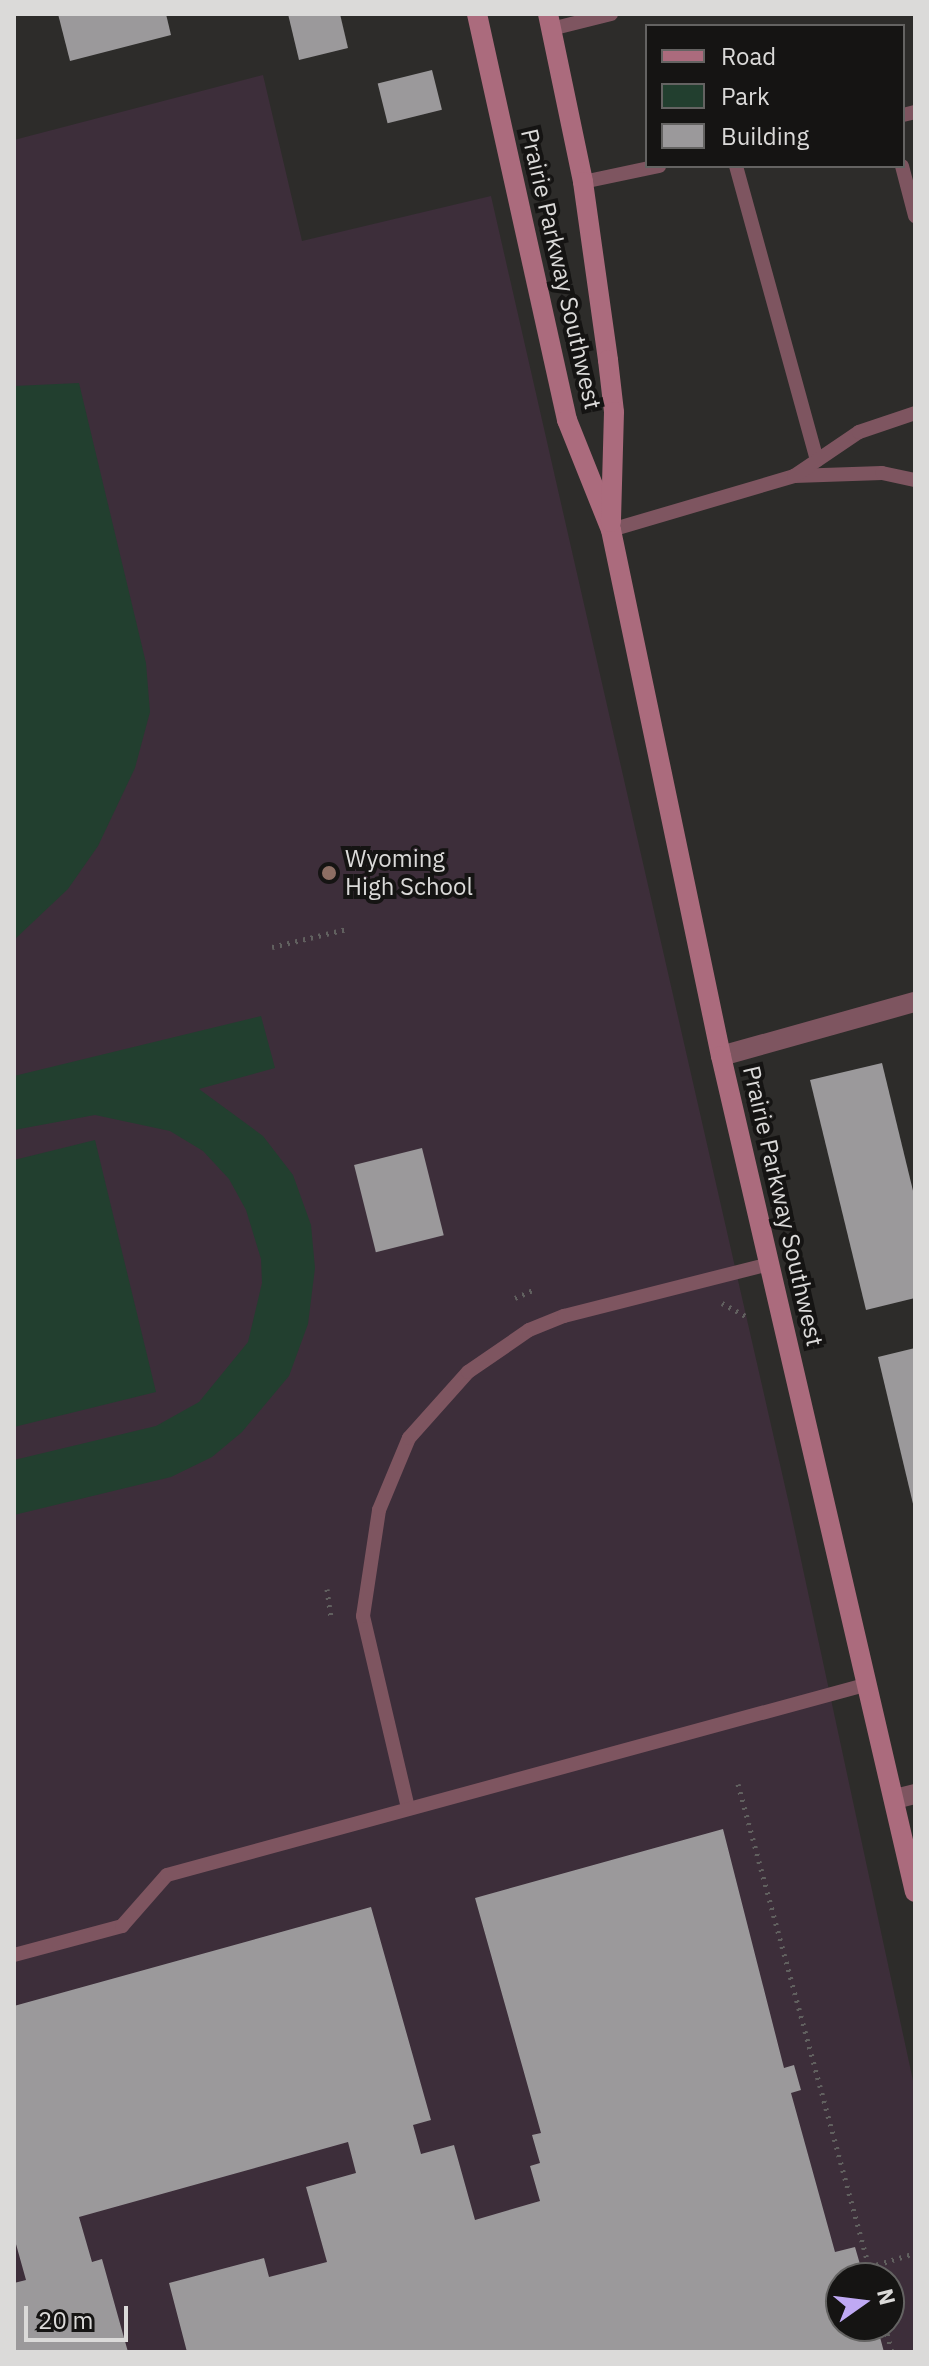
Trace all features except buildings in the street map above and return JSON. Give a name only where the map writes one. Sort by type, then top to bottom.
[{"type":"street","name":"Prairie Parkway Southwest","points":[[477,14],[567,420],[611,530],[721,1056],[868,1684],[905,1796],[915,1892]]},
{"type":"street","name":"Prairie Parkway Southwest","points":[[549,22],[583,182],[614,412],[611,530]]},
{"type":"street","points":[[721,1056],[915,1002]]},
{"type":"lane","points":[[549,22],[611,14]]},
{"type":"lane","points":[[583,182],[650,168]]},
{"type":"lane","points":[[737,168],[817,460]]},
{"type":"lane","points":[[903,168],[915,216]]},
{"type":"lane","points":[[794,476],[859,432],[915,413]]},
{"type":"lane","points":[[611,530],[794,476],[882,473],[915,480]]},
{"type":"lane","points":[[408,1808],[366,1644],[363,1609],[379,1510],[409,1438],[468,1372],[529,1330],[564,1316],[770,1264]]},
{"type":"lane","points":[[14,1955],[122,1926],[167,1875],[868,1684]]},
{"type":"path","points":[[272,947],[347,929]]},
{"type":"path","points":[[515,1298],[533,1290]]},
{"type":"path","points":[[721,1303],[747,1317]]},
{"type":"path","points":[[327,1589],[331,1618]]},
{"type":"path","points":[[738,1784],[868,2262]]},
{"type":"path","points":[[885,2262],[915,2253]]},
{"type":"shaded area","name":"Wyoming High School","points":[[263,75],[302,241],[491,196],[789,1504],[915,2090],[915,2352],[14,2352],[14,140]]},
{"type":"green space","points":[[79,383],[146,663],[150,712],[135,768],[98,846],[68,889],[14,940],[14,386]]},
{"type":"green space","points":[[261,1016],[275,1068],[199,1089],[263,1136],[293,1175],[311,1225],[315,1268],[308,1324],[289,1376],[242,1432],[212,1457],[171,1477],[14,1515],[14,1460],[156,1426],[199,1402],[248,1342],[262,1283],[261,1259],[246,1210],[229,1179],[203,1151],[170,1131],[95,1115],[14,1130],[14,1076]]},
{"type":"green space","points":[[95,1140],[156,1392],[14,1427],[14,1160]]},
{"type":"place","name":"Wyoming High School","points":[[329,873]]}]
